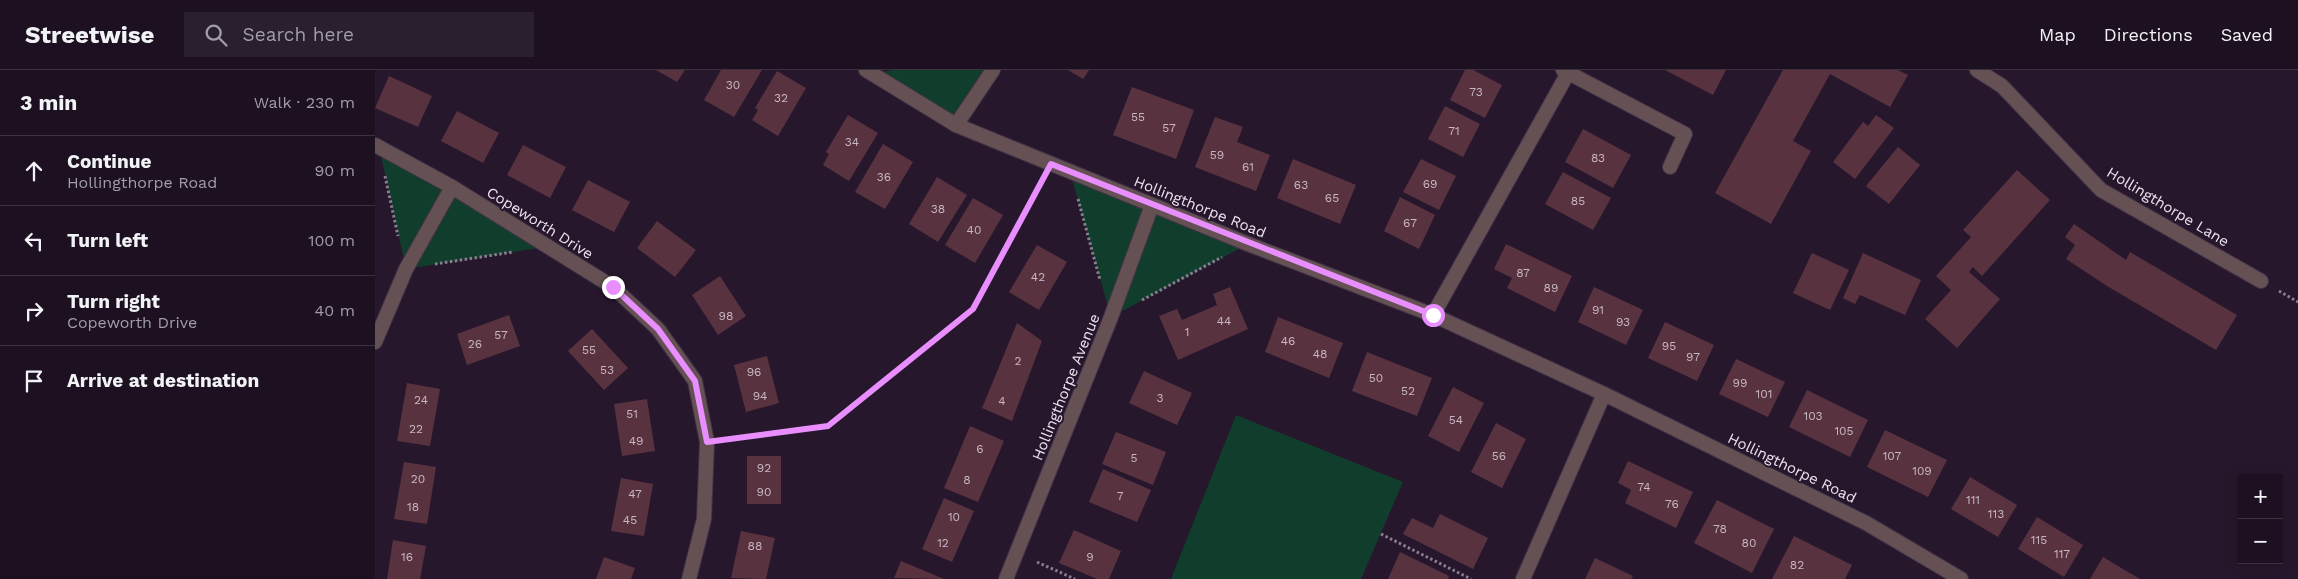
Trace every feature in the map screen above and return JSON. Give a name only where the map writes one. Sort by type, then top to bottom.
[{"type":"street","name":"Hollingthorpe Road","points":[[866,70],[956,125],[1152,205],[1433,315],[1603,394],[1866,523],[1961,579]]},
{"type":"street","points":[[956,125],[993,70]]},
{"type":"street","name":"Hollingthorpe Lane","points":[[1977,70],[2002,86],[2101,190],[2261,281]]},
{"type":"street","points":[[1433,315],[1565,71],[1685,134],[1670,167]]},
{"type":"street","name":"Copeworth Drive","points":[[375,145],[452,187],[613,287],[658,329],[695,381],[707,442],[704,519],[689,579]]},
{"type":"street","points":[[375,342],[406,269],[452,187]]},
{"type":"street","name":"Hollingthorpe Avenue","points":[[1006,579],[1111,317],[1152,205]]},
{"type":"street","points":[[1523,579],[1603,394]]},
{"type":"path","points":[[707,442],[828,426],[973,309],[1051,164]]},
{"type":"path","points":[[1381,534],[1471,579]]},
{"type":"path","points":[[1017,554],[1075,579]]},
{"type":"green space","points":[[893,70],[993,70],[956,125],[873,74]]},
{"type":"green space","points":[[379,147],[545,247],[406,269]]},
{"type":"green space","points":[[1070,172],[1248,244],[1111,317]]},
{"type":"green space","points":[[1236,415],[1403,482],[1361,579],[1171,579]]},
{"type":"building","points":[[656,70],[685,70],[677,82]]},
{"type":"building","points":[[721,70],[762,70],[734,117],[704,100]]},
{"type":"building","points":[[1068,70],[1089,70],[1083,79]]},
{"type":"building","points":[[1465,70],[1473,70],[1502,85],[1485,118],[1450,100]]},
{"type":"building","points":[[1665,70],[1726,70],[1713,95]]},
{"type":"building","points":[[1783,70],[1898,70],[1908,75],[1890,107],[1830,74],[1793,141],[1811,151],[1771,224],[1715,193]]},
{"type":"building","points":[[777,71],[806,88],[778,136],[752,120],[758,110],[755,108]]},
{"type":"building","points":[[389,76],[432,96],[418,127],[375,108]]},
{"type":"building","points":[[1132,87],[1194,110],[1176,159],[1113,135]]},
{"type":"building","points":[[1445,106],[1480,124],[1463,157],[1428,139]]},
{"type":"building","points":[[457,111],[499,133],[483,163],[441,141]]},
{"type":"building","points":[[848,115],[878,133],[849,181],[823,165],[829,154],[826,152]]},
{"type":"building","points":[[1876,115],[1894,128],[1855,179],[1833,162],[1863,122],[1868,126]]},
{"type":"building","points":[[1215,117],[1243,127],[1237,142],[1270,155],[1256,191],[1195,167]]},
{"type":"building","points":[[1583,129],[1631,155],[1613,188],[1565,162]]},
{"type":"building","points":[[883,144],[913,162],[885,209],[855,192]]},
{"type":"building","points":[[523,145],[566,167],[550,198],[507,175]]},
{"type":"building","points":[[1898,147],[1920,165],[1889,204],[1866,186]]},
{"type":"building","points":[[1293,159],[1356,185],[1340,224],[1277,198]]},
{"type":"building","points":[[1421,159],[1456,176],[1439,210],[1403,192]]},
{"type":"building","points":[[2017,170],[2050,200],[1982,276],[1973,267],[1969,272],[2000,299],[1957,348],[1925,319],[1951,290],[1936,276],[1971,237],[1963,230]]},
{"type":"building","points":[[1563,172],[1611,198],[1593,230],[1545,204]]},
{"type":"building","points":[[937,177],[967,195],[938,242],[909,224]]},
{"type":"building","points":[[588,180],[630,202],[614,232],[572,210]]},
{"type":"building","points":[[1400,197],[1435,215],[1419,249],[1384,231]]},
{"type":"building","points":[[973,198],[1003,215],[975,263],[945,245]]},
{"type":"building","points":[[657,221],[696,250],[675,277],[637,248]]},
{"type":"building","points":[[2074,224],[2126,260],[2130,252],[2237,315],[2216,350],[2107,286],[2066,259],[2075,245],[2065,237]]},
{"type":"building","points":[[1506,244],[1572,276],[1555,312],[1507,288],[1512,278],[1494,269]]},
{"type":"building","points":[[1037,245],[1067,262],[1039,310],[1009,292]]},
{"type":"building","points":[[1812,253],[1849,270],[1830,310],[1793,293]]},
{"type":"building","points":[[1863,253],[1921,280],[1905,315],[1860,295],[1855,304],[1843,298]]},
{"type":"building","points":[[720,276],[746,316],[718,335],[692,295]]},
{"type":"building","points":[[1230,287],[1248,329],[1178,360],[1159,316],[1177,309],[1182,320],[1217,305],[1213,294]]},
{"type":"building","points":[[1594,287],[1643,310],[1626,345],[1578,322]]},
{"type":"building","points":[[509,315],[520,346],[467,365],[457,334]]},
{"type":"building","points":[[1278,317],[1343,343],[1329,378],[1265,352]]},
{"type":"building","points":[[1665,322],[1714,345],[1697,381],[1648,358]]},
{"type":"building","points":[[1017,323],[1042,341],[1012,421],[982,408]]},
{"type":"building","points":[[592,329],[628,368],[604,390],[568,351]]},
{"type":"building","points":[[1367,352],[1432,378],[1417,416],[1352,391]]},
{"type":"building","points":[[767,356],[779,403],[746,412],[734,365]]},
{"type":"building","points":[[1736,359],[1785,382],[1768,417],[1719,394]]},
{"type":"building","points":[[1144,371],[1192,393],[1177,425],[1129,403]]},
{"type":"building","points":[[407,383],[440,389],[430,446],[397,441]]},
{"type":"building","points":[[1453,387],[1484,403],[1459,452],[1428,436]]},
{"type":"building","points":[[1807,390],[1868,420],[1850,457],[1789,427]]},
{"type":"building","points":[[647,399],[655,451],[622,456],[614,404]]},
{"type":"building","points":[[1496,423],[1526,439],[1502,488],[1471,472]]},
{"type":"building","points":[[970,426],[1004,441],[978,502],[944,488]]},
{"type":"building","points":[[1885,430],[1947,460],[1928,497],[1867,467]]},
{"type":"building","points":[[1116,432],[1166,452],[1153,485],[1102,464]]},
{"type":"building","points":[[747,456],[781,456],[781,504],[747,504]]},
{"type":"building","points":[[1628,461],[1693,492],[1676,528],[1625,503],[1631,490],[1618,483]]},
{"type":"building","points":[[404,462],[436,467],[427,524],[394,519]]},
{"type":"building","points":[[1103,469],[1151,490],[1137,522],[1089,502]]},
{"type":"building","points":[[1970,477],[2017,505],[1998,537],[1951,509]]},
{"type":"building","points":[[621,478],[653,484],[644,536],[611,531]]},
{"type":"building","points":[[944,498],[974,511],[952,562],[922,549]]},
{"type":"building","points":[[1717,500],[1774,529],[1752,573],[1694,543]]},
{"type":"building","points":[[1440,514],[1488,538],[1473,569],[1403,534],[1412,518],[1433,528]]},
{"type":"building","points":[[2037,517],[2083,545],[2064,577],[2018,549]]},
{"type":"building","points":[[1074,530],[1121,551],[1109,579],[1097,579],[1059,563]]},
{"type":"building","points":[[741,531],[775,538],[766,579],[731,578]]},
{"type":"building","points":[[1794,536],[1852,565],[1845,579],[1772,579]]},
{"type":"building","points":[[393,540],[426,546],[420,579],[387,579]]},
{"type":"building","points":[[1400,552],[1449,576],[1448,579],[1388,579]]},
{"type":"building","points":[[604,557],[635,568],[631,579],[596,579]]},
{"type":"building","points":[[2103,557],[2128,572],[2140,579],[2090,579]]},
{"type":"building","points":[[1595,558],[1633,576],[1631,579],[1585,579]]},
{"type":"building","points":[[901,561],[944,579],[894,578]]},
{"type":"route","points":[[613,287],[658,329],[695,381],[707,442],[828,426],[973,309],[1051,164],[1247,244],[1433,315]]}]
